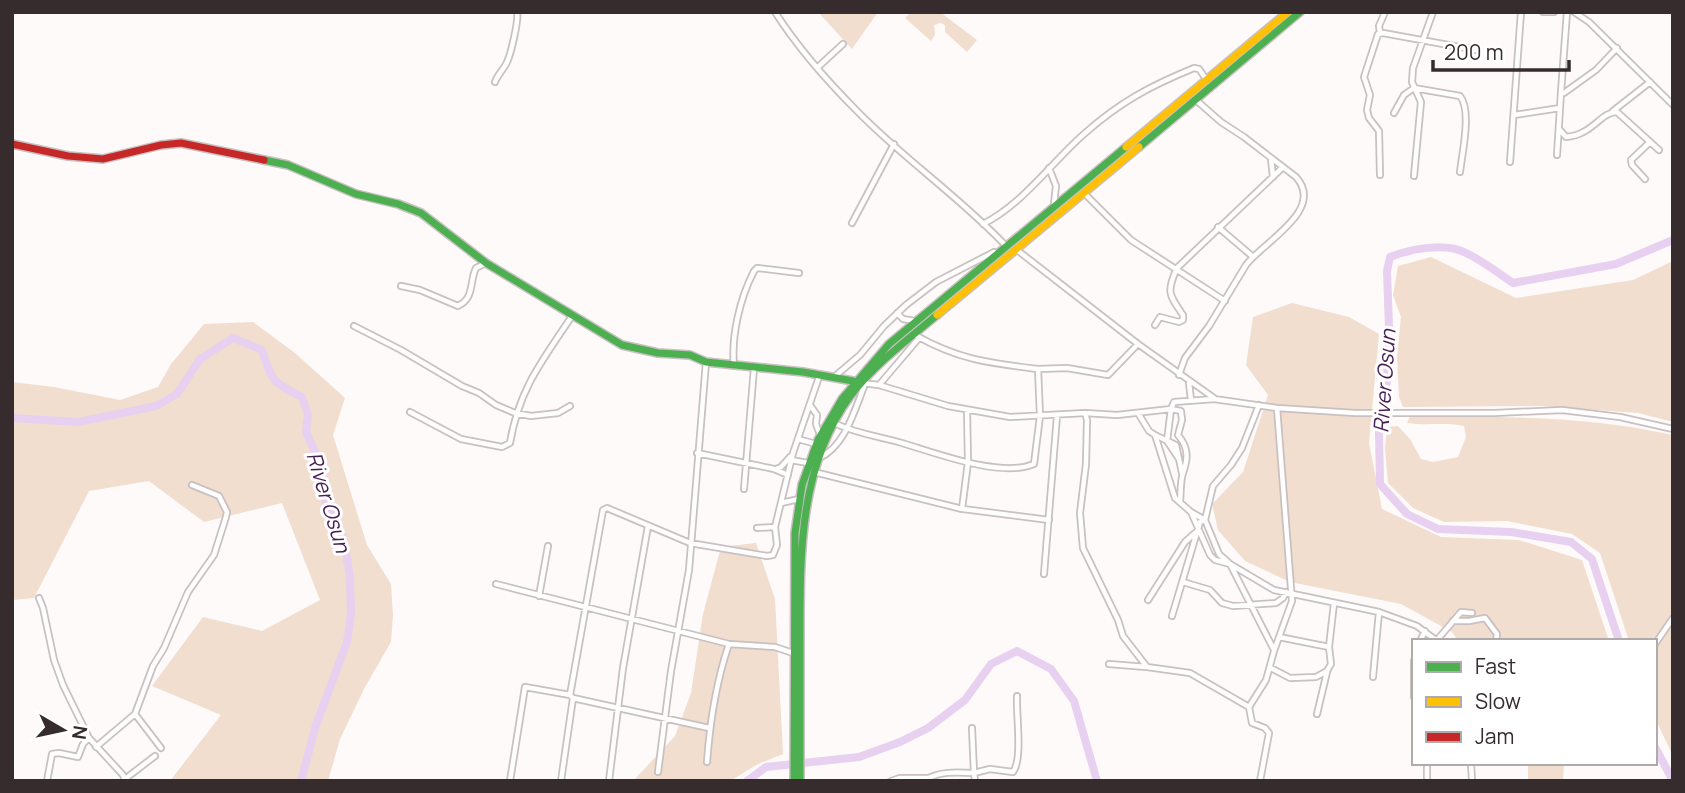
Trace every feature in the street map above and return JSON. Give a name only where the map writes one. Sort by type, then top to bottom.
[{"type":"main road","points":[[860,383],[876,366],[916,336],[1050,211],[1287,12]]},
{"type":"main road","points":[[800,781],[793,653],[796,527],[799,499],[808,463],[820,436],[860,383],[876,356],[1009,247],[1084,193],[1300,12]]},
{"type":"main road","points":[[12,144],[62,156],[101,159],[132,154],[166,143],[181,143],[279,163],[356,194],[398,204],[421,213],[486,263],[622,345],[649,352],[690,355],[706,362],[820,374],[860,383]]},
{"type":"main road","points":[[794,781],[801,542],[813,472],[831,422]]},
{"type":"street","points":[[495,82],[508,61],[519,19],[517,12]]},
{"type":"street","points":[[775,12],[858,112],[1009,247],[1214,399]]},
{"type":"street","points":[[1380,176],[1379,131],[1369,118],[1367,110],[1370,95],[1364,77],[1385,12]]},
{"type":"street","points":[[1414,176],[1421,102],[1412,82],[1413,68],[1433,12]]},
{"type":"street","points":[[1510,162],[1521,12]]},
{"type":"street","points":[[1544,12],[1554,12]]},
{"type":"street","points":[[1556,155],[1567,12]]},
{"type":"street","points":[[1574,12],[1617,48],[1673,105]]},
{"type":"street","points":[[1380,33],[1476,50]]},
{"type":"street","points":[[818,67],[843,44]]},
{"type":"street","points":[[1560,92],[1564,93],[1596,69],[1617,48]]},
{"type":"street","points":[[983,223],[1018,199],[1084,134],[1121,103],[1194,68],[1199,69],[1207,80]]},
{"type":"street","points":[[1559,129],[1566,137],[1585,134],[1604,116],[1650,82]]},
{"type":"street","points":[[1394,113],[1404,95],[1414,88],[1455,94],[1464,99],[1465,126],[1460,172]]},
{"type":"street","points":[[1179,375],[1185,358],[1225,301],[1238,275],[1253,256],[1289,225],[1303,203],[1301,183],[1244,136],[1221,122],[1196,99]]},
{"type":"street","points":[[1514,115],[1560,108]]},
{"type":"street","points":[[1613,111],[1659,150]]},
{"type":"street","points":[[1645,179],[1632,165],[1631,160],[1650,142]]},
{"type":"street","points":[[852,223],[894,144]]},
{"type":"street","points":[[1270,158],[1273,177]]},
{"type":"street","points":[[1049,168],[1056,186],[1056,195],[1050,211]]},
{"type":"street","points":[[1155,325],[1160,317],[1179,322],[1183,320],[1170,293],[1170,284],[1177,268],[1282,168]]},
{"type":"street","points":[[1084,193],[1131,240],[1225,301]]},
{"type":"street","points":[[1218,227],[1253,256]]},
{"type":"street","points":[[834,376],[860,355],[897,313],[936,282],[1009,247]]},
{"type":"street","points":[[401,286],[420,290],[458,306],[467,300],[476,268],[486,263]]},
{"type":"street","points":[[734,366],[741,304],[754,271],[757,268],[799,273]]},
{"type":"street","points":[[897,313],[903,319],[916,321]]},
{"type":"street","points":[[410,412],[461,439],[502,447],[510,443],[515,413],[528,382],[572,316]]},
{"type":"street","points":[[354,326],[401,349],[462,386],[515,413],[531,416],[558,413],[570,406]]},
{"type":"street","points":[[879,385],[916,336],[973,361],[1038,369],[1067,368],[1108,375],[1138,344]]},
{"type":"street","points":[[658,772],[663,718],[689,570],[706,362]]},
{"type":"street","points":[[744,489],[754,368]]},
{"type":"street","points":[[810,405],[817,415],[846,429],[968,462],[991,466],[1031,466],[1035,461],[1040,416],[1038,369]]},
{"type":"street","points":[[561,781],[571,697],[603,510],[607,508],[690,543],[766,556],[774,555],[777,545],[775,527],[780,503],[793,453],[820,374]]},
{"type":"street","points":[[1189,382],[1191,400]]},
{"type":"street","points":[[817,458],[832,451],[846,429],[860,383],[879,385],[967,410],[1010,417],[1085,413],[1117,415],[1171,409],[1181,411],[1182,420],[1176,445],[1182,474],[1180,503]]},
{"type":"street","points":[[1180,459],[1167,441],[1171,409],[1173,402],[1191,400],[1214,399],[1277,408],[1355,413],[1562,410],[1620,417],[1673,429]]},
{"type":"street","points":[[1259,405],[1242,448],[1213,486],[1206,520],[1219,554],[1264,585],[1379,612],[1406,621],[1436,639]]},
{"type":"street","points":[[1260,781],[1269,733],[1265,728],[1252,723],[1250,707],[1271,668],[1274,651],[1292,601],[1288,592],[1277,408]]},
{"type":"street","points":[[962,509],[968,462],[967,410]]},
{"type":"street","points":[[1085,413],[1086,464],[1080,513],[1083,548],[1123,636],[1147,667]]},
{"type":"street","points":[[1138,413],[1149,431],[1176,445]]},
{"type":"street","points":[[817,415],[820,436]]},
{"type":"street","points":[[1044,574],[1057,416]]},
{"type":"street","points":[[1154,435],[1175,498],[1191,512],[1206,520]]},
{"type":"street","points":[[1178,435],[1185,444],[1187,459],[1182,474]]},
{"type":"street","points":[[798,439],[816,444]]},
{"type":"street","points":[[697,453],[774,469],[788,475]]},
{"type":"street","points":[[774,469],[781,467],[793,453]]},
{"type":"street","points":[[792,460],[808,463]]},
{"type":"street","points":[[813,472],[962,509],[1049,520]]},
{"type":"street","points":[[96,747],[135,714],[153,666],[164,648],[183,601],[214,555],[226,512],[219,496],[192,485]]},
{"type":"street","points":[[780,503],[799,499]]},
{"type":"street","points":[[1191,512],[1212,558],[1230,564],[1274,651]]},
{"type":"street","points":[[1172,616],[1197,530],[1200,522],[1206,520]]},
{"type":"street","points":[[609,781],[618,708],[648,526]]},
{"type":"street","points":[[757,528],[775,527]]},
{"type":"street","points":[[1148,600],[1185,542],[1197,530]]},
{"type":"street","points":[[1205,541],[1209,530]]},
{"type":"street","points":[[539,596],[548,546]]},
{"type":"street","points":[[1183,582],[1210,590],[1228,606],[1276,603],[1288,592]]},
{"type":"street","points":[[496,584],[729,644],[775,647],[793,653]]},
{"type":"street","points":[[39,598],[54,660],[89,738],[125,780],[155,756]]},
{"type":"street","points":[[1317,714],[1332,660],[1329,646],[1334,603]]},
{"type":"street","points":[[1334,613],[1343,604]]},
{"type":"street","points":[[1373,677],[1379,612]]},
{"type":"street","points":[[1438,639],[1461,612],[1472,613]]},
{"type":"street","points":[[1453,621],[1485,618],[1497,634],[1496,639]]},
{"type":"street","points":[[1657,641],[1673,618]]},
{"type":"street","points":[[1421,639],[1424,631]]},
{"type":"street","points":[[1279,637],[1329,646]]},
{"type":"street","points":[[706,762],[709,728],[721,667],[729,644]]},
{"type":"street","points":[[1109,664],[1190,673],[1250,707]]},
{"type":"street","points":[[1271,668],[1290,678],[1311,678],[1327,671]]},
{"type":"street","points":[[510,781],[525,687],[709,728]]},
{"type":"street","points":[[891,781],[900,778],[925,779],[937,774],[974,773],[990,769],[1012,773],[1016,769],[1017,696]]},
{"type":"street","points":[[135,714],[161,748]]},
{"type":"street","points":[[972,728],[975,781]]},
{"type":"street","points":[[47,781],[51,754],[78,757],[83,744],[89,738]]},
{"type":"street","points":[[1427,767],[1427,781]]},
{"type":"shaded area","points":[[818,12],[878,12],[852,49]]},
{"type":"shaded area","points":[[911,12],[940,12],[977,40],[967,52],[945,32],[945,25],[940,23],[934,25],[935,35],[931,41],[905,18]]},
{"type":"shaded area","points":[[1431,257],[1516,298],[1633,280],[1673,261],[1673,422],[1638,413],[1541,406],[1403,407],[1399,397],[1397,357],[1401,317],[1393,295],[1398,266]]},
{"type":"shaded area","points":[[1292,303],[1349,317],[1379,334],[1369,443],[1382,509],[1441,537],[1519,540],[1582,560],[1608,639],[1457,639],[1452,632],[1401,604],[1290,582],[1245,561],[1218,530],[1212,504],[1243,472],[1268,395],[1246,365],[1253,317]]},
{"type":"shaded area","points":[[253,322],[295,353],[345,398],[333,435],[367,545],[391,584],[391,642],[340,739],[328,781],[170,781],[221,715],[152,686],[203,617],[262,631],[320,600],[282,503],[204,522],[149,481],[89,491],[34,598],[12,600],[12,382],[120,400],[158,387],[171,364],[204,324]]},
{"type":"shaded area","points":[[1410,416],[1509,417],[1574,420],[1673,435],[1673,756],[1657,722],[1657,639],[1628,639],[1600,553],[1572,534],[1507,521],[1444,522],[1413,508],[1388,483],[1385,448],[1387,427],[1398,426],[1410,439],[1421,459],[1433,462],[1458,457],[1466,437],[1464,426],[1407,423]]},
{"type":"shaded area","points":[[756,543],[775,599],[783,754],[758,764],[730,781],[633,781],[675,736],[691,693],[703,614],[721,547]]},
{"type":"shaded area","points":[[1528,765],[1564,765],[1563,781],[1528,781]]},
{"type":"waterway","name":"River Osun","points":[[1618,639],[1592,559],[1571,542],[1511,532],[1438,529],[1407,514],[1380,484],[1379,432],[1387,380],[1389,329],[1387,271],[1390,257],[1408,251],[1438,247],[1458,250],[1472,256],[1513,283],[1616,264],[1673,240]]},
{"type":"waterway","name":"River Osun","points":[[12,418],[78,422],[156,406],[177,394],[200,359],[233,338],[262,350],[275,380],[302,397],[308,415],[306,432],[323,469],[326,504],[344,540],[350,578],[351,614],[347,642],[316,725],[301,781]]},
{"type":"waterway","name":"River Osun","points":[[747,781],[766,767],[859,757],[900,742],[928,728],[965,700],[991,664],[1017,651],[1051,669],[1074,701],[1097,781]]},
{"type":"waterway","name":"River Osun","points":[[1657,751],[1673,781]]},
{"type":"traffic: fast","points":[[1139,147],[1300,12]]},
{"type":"traffic: fast","points":[[794,781],[795,533],[802,485],[818,440],[842,399],[889,344],[1126,147]]},
{"type":"traffic: fast","points":[[264,160],[288,165],[356,194],[398,204],[421,213],[486,263],[622,345],[658,353],[690,355],[706,362],[803,372],[853,381]]},
{"type":"traffic: fast","points":[[800,781],[802,545],[812,482],[821,452],[851,395],[881,363],[937,315]]},
{"type":"traffic: slow","points":[[1126,147],[1288,12]]},
{"type":"traffic: slow","points":[[937,315],[1139,147]]},
{"type":"traffic: jam","points":[[12,144],[68,156],[103,159],[181,143],[264,160]]}]
